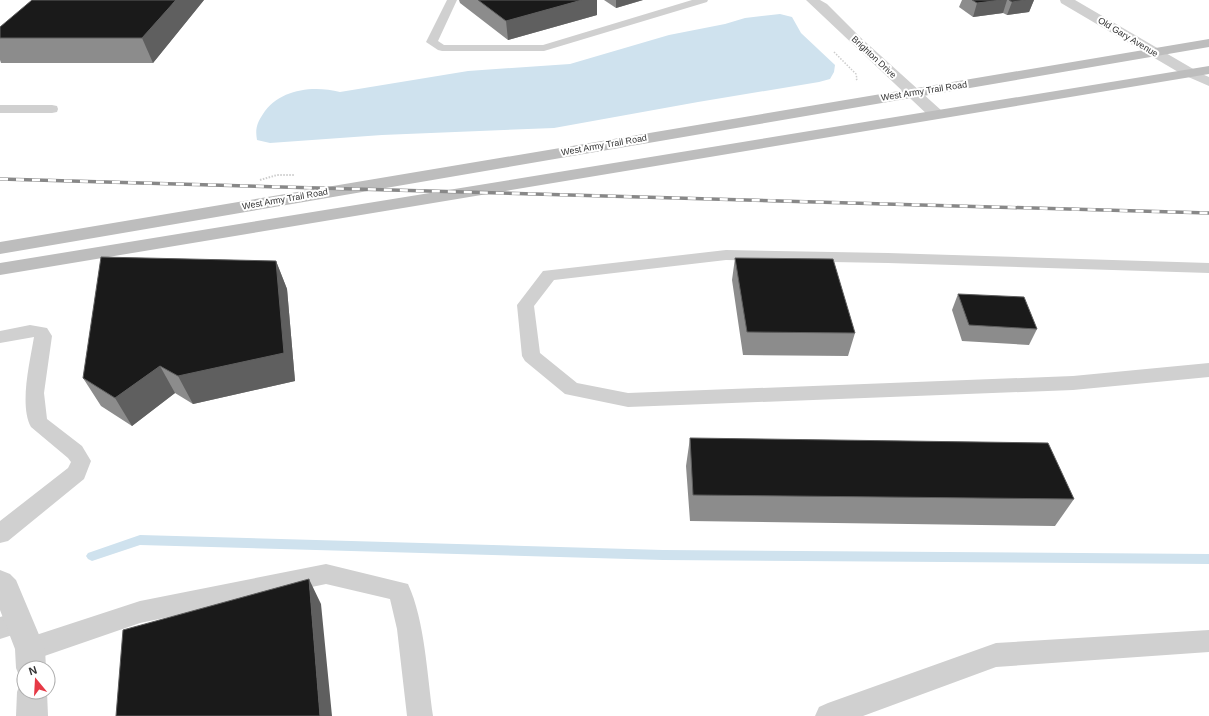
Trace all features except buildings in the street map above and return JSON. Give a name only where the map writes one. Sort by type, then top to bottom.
[{"type":"main road","name":"West Army Trail Road","points":[[0,248],[1209,43]]},
{"type":"main road","points":[[0,269],[1209,70]]},
{"type":"street","name":"Brighton Drive","points":[[812,0],[822,7],[855,40],[936,114]]},
{"type":"street","name":"Old Gary Avenue","points":[[1066,0],[1190,73]]},
{"type":"street","points":[[0,583],[6,589],[10,625],[30,658]]},
{"type":"street","points":[[32,700],[32,716]]},
{"type":"lane","points":[[452,0],[432,42],[442,48],[544,48],[704,0]]},
{"type":"lane","points":[[1190,73],[1209,82]]},
{"type":"lane","points":[[0,109],[52,109]]},
{"type":"lane","points":[[1209,268],[726,255],[549,275],[525,305],[531,356],[572,389],[628,400],[1073,384],[1209,370]]},
{"type":"lane","points":[[0,337],[30,331],[41,332],[44,336],[35,393],[38,422],[75,452],[81,461],[77,473],[0,534]]},
{"type":"lane","points":[[30,658],[140,612],[326,574],[400,591],[409,629],[420,716]]},
{"type":"lane","points":[[828,716],[996,656],[1209,641]]},
{"type":"water","points":[[780,14],[792,17],[801,33],[835,65],[834,72],[830,79],[554,128],[382,135],[270,143],[257,140],[256,129],[263,114],[278,99],[297,91],[319,89],[340,92],[468,71],[570,64],[669,35],[725,24],[745,18]]},
{"type":"waterway","points":[[92,556],[140,540],[663,555],[1209,559]]},
{"type":"railway","points":[[0,179],[1209,213]]}]
